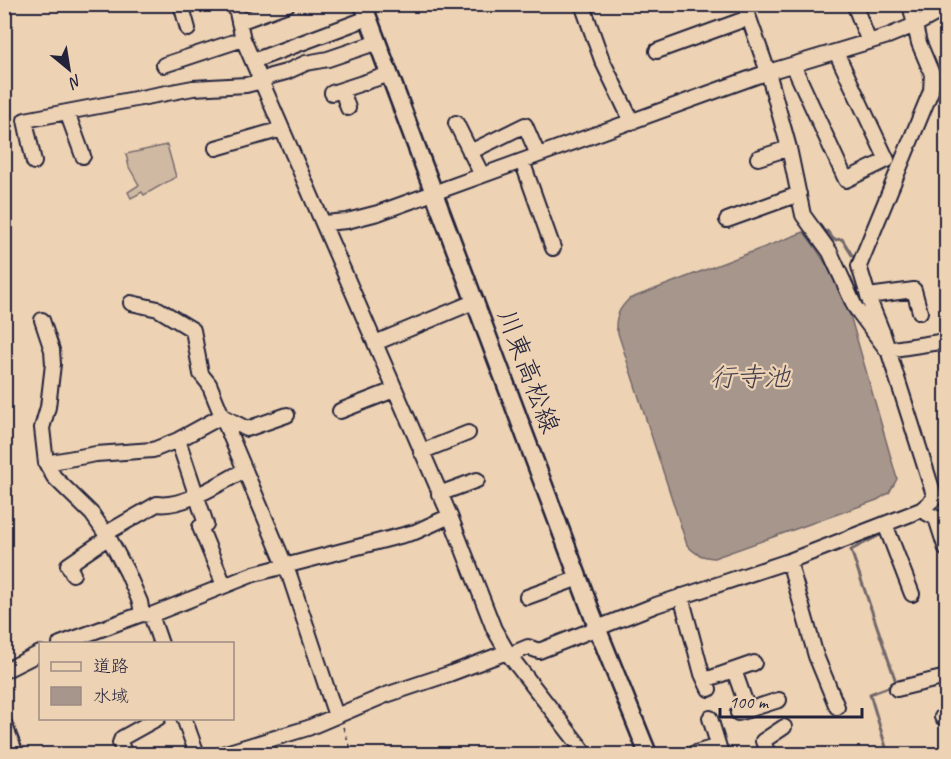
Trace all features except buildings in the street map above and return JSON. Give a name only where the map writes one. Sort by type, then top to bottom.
[{"type":"main road","name":"川東高松線","points":[[366,11],[579,578],[648,754]]},
{"type":"street","points":[[181,4],[188,29]]},
{"type":"street","points":[[235,4],[243,39],[450,516],[494,629],[508,653],[585,754]]},
{"type":"street","points":[[239,22],[288,4]]},
{"type":"street","points":[[582,4],[602,60],[632,122]]},
{"type":"street","points":[[744,4],[768,72],[789,148],[803,215],[830,252],[855,307],[887,350]]},
{"type":"street","points":[[854,4],[869,42]]},
{"type":"street","points":[[910,4],[932,78],[931,91],[859,267],[935,498],[931,515],[946,549]]},
{"type":"street","points":[[324,223],[347,221],[378,213],[768,72],[869,42],[915,25],[946,8]]},
{"type":"street","points":[[253,61],[366,11]]},
{"type":"street","points":[[657,51],[748,18]]},
{"type":"street","points":[[164,65],[243,39]]},
{"type":"street","points":[[34,162],[25,120],[193,88],[222,87],[262,81],[306,63],[378,42]]},
{"type":"street","points":[[793,65],[846,180],[887,160],[836,52]]},
{"type":"street","points":[[348,108],[337,92],[390,74]]},
{"type":"street","points":[[932,78],[944,81],[946,84]]},
{"type":"street","points":[[67,112],[83,156]]},
{"type":"street","points":[[456,123],[482,175]]},
{"type":"street","points":[[470,152],[525,125],[538,155]]},
{"type":"street","points":[[216,148],[282,129]]},
{"type":"street","points":[[758,158],[789,148]]},
{"type":"street","points":[[522,161],[553,248]]},
{"type":"street","points":[[727,220],[799,194]]},
{"type":"street","points":[[868,296],[914,290],[920,312]]},
{"type":"street","points":[[375,343],[476,301]]},
{"type":"street","points":[[131,303],[158,309],[193,330],[201,374],[208,384],[290,577],[336,716]]},
{"type":"street","points":[[42,320],[52,350],[48,407],[42,428],[46,463],[54,477],[92,514],[107,537],[127,572],[160,642]]},
{"type":"street","points":[[887,350],[946,341]]},
{"type":"street","points":[[340,411],[394,390]]},
{"type":"street","points":[[222,416],[247,429],[287,415]]},
{"type":"street","points":[[46,463],[96,454],[153,450],[222,416]]},
{"type":"street","points":[[421,452],[468,433]]},
{"type":"street","points":[[177,440],[206,524],[200,527],[224,585]]},
{"type":"street","points":[[73,574],[68,565],[157,504],[169,506],[245,470]]},
{"type":"street","points":[[439,494],[477,480]]},
{"type":"street","points":[[222,754],[308,728],[386,695],[508,653],[528,647],[539,651],[681,596],[931,515]]},
{"type":"street","points":[[66,642],[284,565],[415,532],[450,516]]},
{"type":"street","points":[[887,528],[912,594]]},
{"type":"street","points":[[789,561],[816,656],[837,707]]},
{"type":"street","points":[[527,597],[579,578]]},
{"type":"street","points":[[681,596],[707,685],[734,670],[754,663]]},
{"type":"street","points":[[4,671],[39,654]]},
{"type":"street","points":[[734,670],[743,711],[779,700]]},
{"type":"street","points":[[897,689],[946,677]]},
{"type":"street","points":[[692,754],[720,750],[710,718]]},
{"type":"street","points":[[125,754],[120,743],[122,738],[154,720]]},
{"type":"street","points":[[185,720],[197,754]]},
{"type":"street","points":[[4,723],[16,754]]},
{"type":"street","points":[[768,754],[763,741],[784,727]]},
{"type":"path","points":[[336,716],[344,729],[353,754]]},
{"type":"shaded area","points":[[167,145],[176,177],[144,195],[142,192],[131,198],[128,192],[139,185],[129,167],[126,154]]},
{"type":"water","name":"行寺池","points":[[804,232],[830,272],[850,315],[897,479],[889,493],[877,500],[714,558],[702,556],[687,545],[616,327],[618,315],[629,299]]},
{"type":"waterway","points":[[822,234],[827,231],[834,240],[842,239],[855,260]]},
{"type":"waterway","points":[[884,533],[851,550],[896,682],[894,685],[870,694],[888,754]]}]
